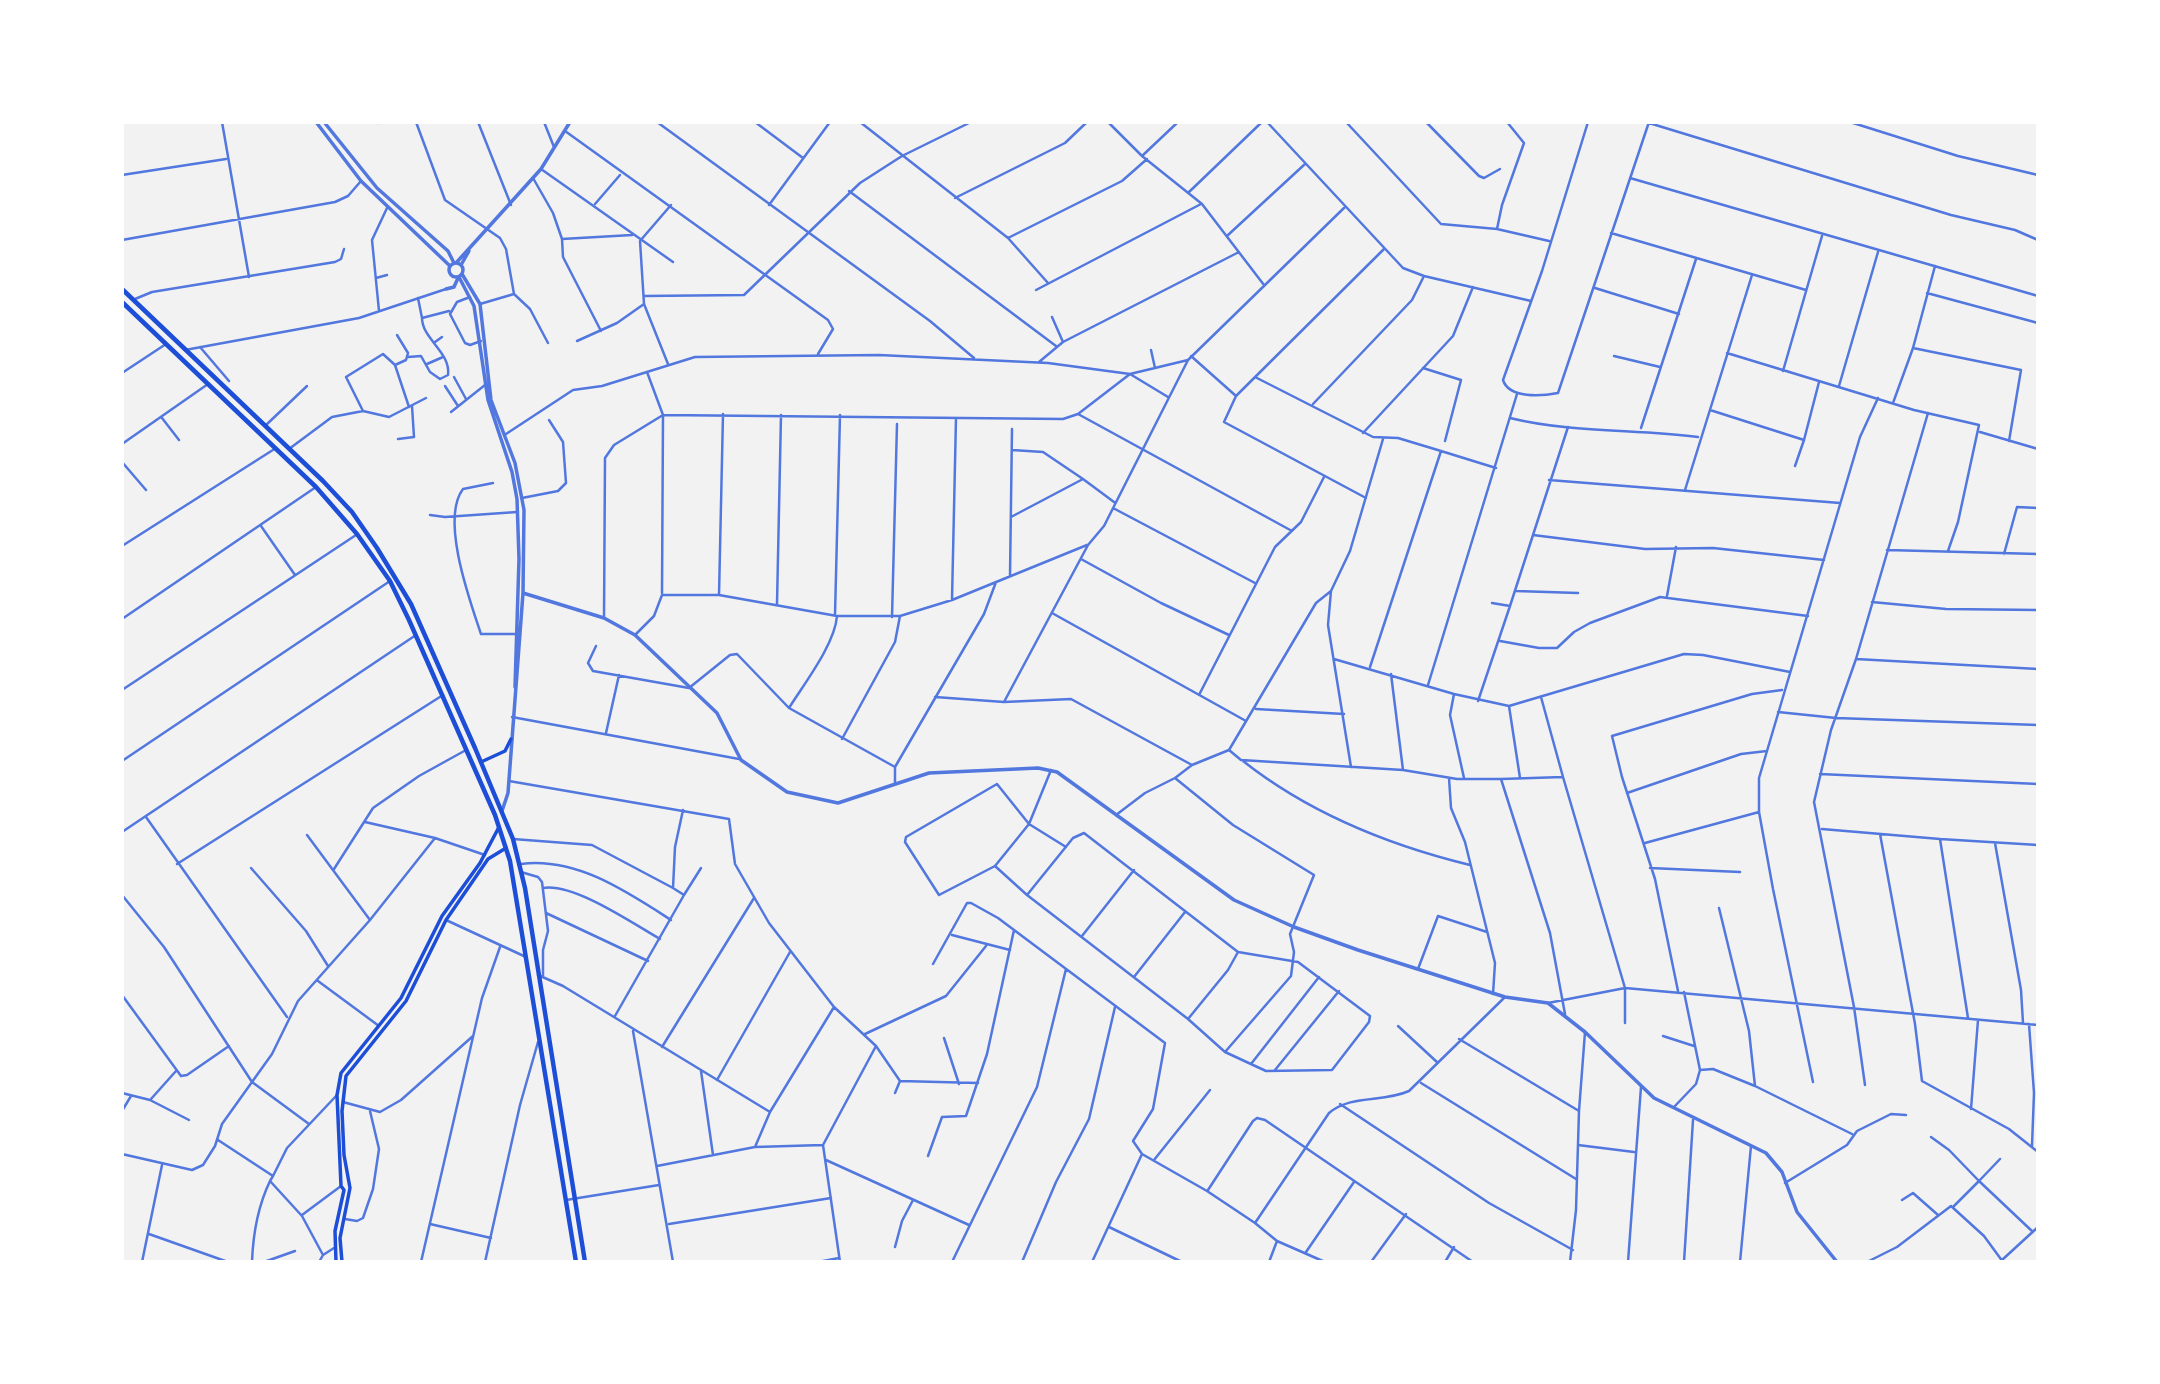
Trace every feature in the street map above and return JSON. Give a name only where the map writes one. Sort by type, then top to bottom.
[{"type":"main road","points":[[122,289],[352,512],[389,567],[424,631],[513,839],[541,976],[584,1262]]},
{"type":"main road","points":[[122,302],[316,487],[357,534],[390,581],[416,635],[506,848],[528,958],[575,1261]]},
{"type":"main road","points":[[481,762],[505,751],[511,739]]},
{"type":"main road","points":[[336,1262],[334,1248],[344,1196],[341,1186],[337,1095],[345,1067],[401,998],[442,916],[485,855],[499,827]]},
{"type":"main road","points":[[342,1262],[340,1238],[350,1188],[344,1155],[343,1102],[346,1076],[406,1001],[446,920],[488,859],[506,848]]},
{"type":"street","points":[[222,122],[226,159],[249,276]]},
{"type":"street","points":[[316,122],[361,181],[387,208],[443,257],[453,264],[461,265]]},
{"type":"street","points":[[324,122],[377,188],[448,251],[453,264]]},
{"type":"street","points":[[416,122],[445,200],[454,209],[489,229],[504,243],[514,294],[530,309],[548,343]]},
{"type":"street","points":[[478,122],[511,205]]},
{"type":"street","points":[[544,122],[554,147]]},
{"type":"street","points":[[502,814],[509,781],[523,593],[522,498],[505,435],[491,400],[480,304],[468,282],[449,271],[541,169],[570,122]]},
{"type":"street","points":[[657,122],[930,321],[975,359]]},
{"type":"street","points":[[755,122],[803,158]]},
{"type":"street","points":[[769,205],[830,122]]},
{"type":"street","points":[[860,122],[1008,239],[1048,283]]},
{"type":"street","points":[[959,122],[964,126]]},
{"type":"street","points":[[644,296],[738,297],[808,234],[849,191],[902,156],[971,122]]},
{"type":"street","points":[[955,198],[1065,143],[1087,122]]},
{"type":"street","points":[[1108,122],[1142,156],[1202,204],[1264,285]]},
{"type":"street","points":[[1142,156],[1178,122]]},
{"type":"street","points":[[1189,192],[1265,122],[1403,268],[1424,276],[1531,301]]},
{"type":"street","points":[[1346,122],[1441,224],[1497,229],[1549,241]]},
{"type":"street","points":[[1426,122],[1479,176],[1484,178],[1500,169]]},
{"type":"street","points":[[1497,229],[1502,205],[1524,143],[1507,122]]},
{"type":"street","points":[[1588,122],[1503,380],[1506,387],[1517,394],[1558,393],[1649,123],[2038,240]]},
{"type":"street","points":[[1850,122],[1958,156],[2038,175]]},
{"type":"street","points":[[565,131],[671,205],[832,324],[833,329],[817,354]]},
{"type":"street","points":[[122,175],[226,159]]},
{"type":"street","points":[[1008,239],[1122,181],[1147,159]]},
{"type":"street","points":[[1228,235],[1305,164]]},
{"type":"street","points":[[541,169],[595,204],[640,241],[673,262]]},
{"type":"street","points":[[595,204],[620,175]]},
{"type":"street","points":[[533,178],[553,213],[562,239],[563,257],[601,331]]},
{"type":"street","points":[[1630,178],[1878,252],[2038,296]]},
{"type":"street","points":[[122,240],[335,202],[348,196],[361,181]]},
{"type":"street","points":[[849,191],[1056,346]]},
{"type":"street","points":[[1036,290],[1202,204]]},
{"type":"street","points":[[668,365],[644,304],[640,241],[671,205]]},
{"type":"street","points":[[1004,702],[1088,545],[1104,526],[1188,360],[1345,207]]},
{"type":"street","points":[[379,312],[372,237],[387,208]]},
{"type":"street","points":[[1611,233],[1805,290]]},
{"type":"street","points":[[562,239],[632,235]]},
{"type":"street","points":[[1783,371],[1823,236]]},
{"type":"street","points":[[185,350],[340,322],[454,287],[461,265],[472,246]]},
{"type":"street","points":[[132,300],[152,292],[335,262],[341,259],[344,249]]},
{"type":"street","points":[[1366,498],[1224,422],[1236,396],[1384,249]]},
{"type":"street","points":[[443,257],[448,251]]},
{"type":"street","points":[[1039,362],[1063,342],[1239,252]]},
{"type":"street","points":[[1838,387],[1878,252]]},
{"type":"street","points":[[1640,430],[1696,258]]},
{"type":"street","points":[[1893,402],[1913,348],[1935,266]]},
{"type":"street","points":[[376,278],[387,275]]},
{"type":"street","points":[[1685,490],[1699,437],[1752,275]]},
{"type":"street","points":[[458,276],[470,297],[481,341],[485,385],[515,471],[518,511],[515,689]]},
{"type":"street","points":[[1313,404],[1412,300],[1424,276]]},
{"type":"street","points":[[464,286],[468,282]]},
{"type":"street","points":[[1363,433],[1456,332],[1473,287]]},
{"type":"street","points":[[1595,288],[1679,314]]},
{"type":"street","points":[[1927,293],[2038,323]]},
{"type":"street","points":[[480,304],[514,294]]},
{"type":"street","points":[[422,318],[450,311],[460,299],[470,297]]},
{"type":"street","points":[[395,365],[408,357],[418,355],[436,377],[445,377],[449,369],[435,342],[424,329],[418,298]]},
{"type":"street","points":[[578,341],[601,331],[644,304]]},
{"type":"street","points":[[450,311],[454,328],[464,343],[470,345],[481,341]]},
{"type":"street","points":[[1052,317],[1063,342]]},
{"type":"street","points":[[397,335],[408,357]]},
{"type":"street","points":[[435,342],[442,337]]},
{"type":"street","points":[[122,373],[166,344]]},
{"type":"street","points":[[200,347],[229,382]]},
{"type":"street","points":[[1913,348],[2021,370],[2009,440]]},
{"type":"street","points":[[1151,350],[1155,368]]},
{"type":"street","points":[[363,411],[346,377],[383,354],[395,365],[411,407],[414,437],[398,439]]},
{"type":"street","points":[[505,435],[573,390],[602,386],[700,357],[783,358],[817,354],[975,359],[1039,362],[1130,374],[1188,360]]},
{"type":"street","points":[[1727,354],[1928,413],[1976,422],[1979,432],[1958,522],[1948,551]]},
{"type":"street","points":[[1191,356],[1236,396]]},
{"type":"street","points":[[1614,356],[1660,366]]},
{"type":"street","points":[[426,364],[443,357]]},
{"type":"street","points":[[1423,368],[1461,380],[1445,441]]},
{"type":"street","points":[[635,635],[654,616],[662,595],[663,415],[647,372]]},
{"type":"street","points":[[1130,374],[1168,397]]},
{"type":"street","points":[[604,618],[605,458],[614,445],[663,415],[840,415],[1050,421],[1078,414],[1130,374]]},
{"type":"street","points":[[454,377],[466,400]]},
{"type":"street","points":[[1255,377],[1313,404],[1363,433],[1383,439],[1398,438],[1496,468]]},
{"type":"street","points":[[1795,466],[1819,383]]},
{"type":"street","points":[[122,444],[208,384]]},
{"type":"street","points":[[451,412],[485,385]]},
{"type":"street","points":[[265,426],[307,386]]},
{"type":"street","points":[[445,386],[458,406]]},
{"type":"street","points":[[1427,686],[1517,394]]},
{"type":"street","points":[[289,449],[332,417],[363,411],[389,417],[426,398]]},
{"type":"street","points":[[1813,1083],[1759,812],[1759,773],[1768,751],[1866,419],[1878,398]]},
{"type":"street","points":[[1709,410],[1804,440]]},
{"type":"street","points":[[1865,1086],[1854,1007],[1822,829],[1814,809],[1820,774],[1836,718],[1856,659],[1928,413]]},
{"type":"street","points":[[719,594],[723,414]]},
{"type":"street","points":[[1078,414],[1292,531]]},
{"type":"street","points":[[777,606],[781,415]]},
{"type":"street","points":[[789,708],[816,666],[836,624],[840,415]]},
{"type":"street","points":[[162,418],[179,440]]},
{"type":"street","points":[[952,600],[956,418]]},
{"type":"street","points":[[1510,418],[1568,427],[1640,430],[1699,437]]},
{"type":"street","points":[[522,498],[558,491],[566,483],[563,442],[549,420]]},
{"type":"street","points":[[892,617],[897,424]]},
{"type":"street","points":[[1478,701],[1500,641],[1568,427]]},
{"type":"street","points":[[1010,576],[1012,429]]},
{"type":"street","points":[[1979,432],[2038,449]]},
{"type":"street","points":[[1351,768],[1328,625],[1331,591],[1350,551],[1383,439]]},
{"type":"street","points":[[122,546],[276,448]]},
{"type":"street","points":[[1012,450],[1043,452],[1114,502]]},
{"type":"street","points":[[1370,667],[1441,451]]},
{"type":"street","points":[[122,462],[146,490]]},
{"type":"street","points":[[1199,695],[1275,547],[1301,522],[1324,477]]},
{"type":"street","points":[[1011,517],[1083,478]]},
{"type":"street","points":[[1549,480],[1840,503]]},
{"type":"street","points":[[493,483],[463,489],[457,495],[454,516],[469,601],[481,634],[515,634]]},
{"type":"street","points":[[122,619],[316,487]]},
{"type":"street","points":[[2004,554],[2017,507],[2038,508]]},
{"type":"street","points":[[1112,508],[1255,583]]},
{"type":"street","points":[[430,515],[518,511]]},
{"type":"street","points":[[261,526],[295,575]]},
{"type":"street","points":[[122,690],[357,534]]},
{"type":"street","points":[[1533,535],[1645,549],[1676,547],[1824,560]]},
{"type":"street","points":[[662,595],[719,594],[836,615],[892,617],[952,600],[1088,545]]},
{"type":"street","points":[[1667,597],[1676,547]]},
{"type":"street","points":[[1887,550],[2038,554]]},
{"type":"street","points":[[1081,559],[1161,603],[1229,635]]},
{"type":"street","points":[[122,761],[390,581]]},
{"type":"street","points":[[895,783],[895,767],[984,614],[996,582]]},
{"type":"street","points":[[1116,815],[1145,793],[1175,778],[1192,765],[1229,750],[1316,603],[1331,591]]},
{"type":"street","points":[[1516,591],[1578,593]]},
{"type":"street","points":[[523,593],[604,618],[635,635],[666,662],[721,718],[741,760]]},
{"type":"street","points":[[1500,641],[1539,648],[1557,648],[1574,632],[1590,623],[1650,600],[1667,597],[1808,616]]},
{"type":"street","points":[[1872,602],[1945,609],[2038,610]]},
{"type":"street","points":[[1492,603],[1510,606]]},
{"type":"street","points":[[1052,613],[1246,721]]},
{"type":"street","points":[[842,739],[895,642],[900,616]]},
{"type":"street","points":[[122,832],[416,635]]},
{"type":"street","points":[[596,646],[589,658],[589,668],[689,688],[730,655],[737,654],[789,708],[895,767]]},
{"type":"street","points":[[1334,659],[1370,667],[1478,701],[1509,706],[1684,654],[1703,655],[1790,672]]},
{"type":"street","points":[[1856,659],[2038,669]]},
{"type":"street","points":[[1391,674],[1403,770]]},
{"type":"street","points":[[606,734],[619,675]]},
{"type":"street","points":[[1678,991],[1666,925],[1612,736],[1752,694],[1784,690]]},
{"type":"street","points":[[1454,694],[1450,703],[1450,715],[1464,778]]},
{"type":"street","points":[[177,864],[443,695]]},
{"type":"street","points":[[935,697],[1004,702],[1071,699],[1192,765]]},
{"type":"street","points":[[1541,697],[1625,988],[1625,1023]]},
{"type":"street","points":[[1509,706],[1520,778]]},
{"type":"street","points":[[1255,709],[1344,714]]},
{"type":"street","points":[[1778,712],[1836,718],[2038,725]]},
{"type":"street","points":[[512,717],[741,760],[782,789],[838,803],[895,783],[939,772],[1051,770],[1063,775],[1226,895],[1294,927],[1504,997],[1548,1003],[1625,988],[1741,996],[2038,1025]]},
{"type":"street","points":[[334,869],[373,808],[466,750]]},
{"type":"street","points":[[1229,750],[1281,790],[1327,816],[1470,866]]},
{"type":"street","points":[[1627,793],[1741,754],[1768,751]]},
{"type":"street","points":[[1241,760],[1403,770],[1449,778],[1563,777]]},
{"type":"street","points":[[1051,770],[1029,824],[996,866],[939,895],[905,842],[906,836],[997,784],[1029,824],[1066,847]]},
{"type":"street","points":[[1820,774],[2038,784]]},
{"type":"street","points":[[1175,778],[1233,825],[1312,872],[1314,879],[1290,934],[1294,961],[1291,976],[1225,1052]]},
{"type":"street","points":[[1449,778],[1451,808],[1461,829],[1495,963],[1493,994]]},
{"type":"street","points":[[1501,779],[1550,933],[1565,1000],[1565,1015]]},
{"type":"street","points":[[509,781],[729,818],[735,864],[754,897],[790,952],[834,1007],[876,1046],[900,1082]]},
{"type":"street","points":[[673,888],[675,847],[683,810]]},
{"type":"street","points":[[1643,844],[1759,812]]},
{"type":"street","points":[[146,817],[177,864],[202,893],[271,999],[288,1018]]},
{"type":"street","points":[[365,822],[435,838],[485,855]]},
{"type":"street","points":[[1822,829],[2038,845]]},
{"type":"street","points":[[996,866],[1027,895],[1188,1019],[1225,1052],[1266,1071],[1332,1070],[1369,1023],[1370,1016],[1294,961],[1238,952],[1084,832],[1078,833],[1027,895]]},
{"type":"street","points":[[1880,834],[1913,1013],[1922,1081],[2009,1129],[2038,1152]]},
{"type":"street","points":[[307,835],[370,920]]},
{"type":"street","points":[[122,1154],[192,1170],[200,1167],[218,1140],[222,1124],[272,1054],[298,1001],[370,920],[435,838]]},
{"type":"street","points":[[513,839],[593,845],[684,895]]},
{"type":"street","points":[[1940,839],[1968,1018]]},
{"type":"street","points":[[1995,843],[2021,990],[2023,1023]]},
{"type":"street","points":[[519,864],[557,862],[625,892],[671,920]]},
{"type":"street","points":[[251,868],[292,913],[328,966]]},
{"type":"street","points":[[615,1017],[701,868]]},
{"type":"street","points":[[1650,868],[1740,872]]},
{"type":"street","points":[[1082,936],[1134,870]]},
{"type":"street","points":[[521,872],[538,877],[543,888],[548,938],[543,950],[541,976],[615,1017],[633,1031],[770,1112]]},
{"type":"street","points":[[543,888],[554,887],[578,895],[660,939]]},
{"type":"street","points":[[122,895],[164,947],[253,1082],[309,1124]]},
{"type":"street","points":[[662,1047],[754,897]]},
{"type":"street","points":[[933,964],[969,902],[1014,930],[1066,968],[1166,1047],[1153,1109],[1133,1138],[1142,1154],[1207,1191],[1277,1241],[1325,1262]]},
{"type":"street","points":[[1719,908],[1749,1031],[1755,1086]]},
{"type":"street","points":[[1134,977],[1185,912]]},
{"type":"street","points":[[546,914],[648,961]]},
{"type":"street","points":[[1418,969],[1438,916],[1487,932]]},
{"type":"street","points":[[446,920],[528,958]]},
{"type":"street","points":[[928,1156],[940,1120],[943,1117],[966,1116],[978,1083],[1014,930]]},
{"type":"street","points":[[951,935],[1010,950]]},
{"type":"street","points":[[865,1034],[946,996],[986,946]]},
{"type":"street","points":[[421,1262],[489,972],[500,947]]},
{"type":"street","points":[[716,1081],[790,952]]},
{"type":"street","points":[[1188,1019],[1228,970],[1238,952]]},
{"type":"street","points":[[952,1262],[1037,1087],[1066,968]]},
{"type":"street","points":[[1251,1064],[1319,977]]},
{"type":"street","points":[[318,981],[379,1026]]},
{"type":"street","points":[[1274,1071],[1339,991]]},
{"type":"street","points":[[1672,1108],[1696,1084],[1700,1070],[1684,992]]},
{"type":"street","points":[[122,995],[181,1076],[187,1075],[229,1046]]},
{"type":"street","points":[[1255,1223],[1304,1148],[1329,1114],[1340,1104],[1395,1097],[1420,1083],[1459,1039],[1504,997]]},
{"type":"street","points":[[1548,1003],[1585,1032],[1641,1087],[1693,1120],[1751,1146],[1775,1161],[1797,1212],[1837,1262]]},
{"type":"street","points":[[1022,1262],[1056,1181],[1089,1119],[1115,1006]]},
{"type":"street","points":[[755,1147],[770,1112],[834,1007]]},
{"type":"street","points":[[1971,1110],[1979,1020]]},
{"type":"street","points":[[2029,1024],[2036,1081],[2032,1148]]},
{"type":"street","points":[[1398,1026],[1438,1063]]},
{"type":"street","points":[[633,1031],[673,1262]]},
{"type":"street","points":[[1570,1262],[1573,1250],[1585,1032]]},
{"type":"street","points":[[343,1102],[380,1112],[401,1100],[473,1036]]},
{"type":"street","points":[[1663,1037],[1694,1046]]},
{"type":"street","points":[[944,1038],[960,1084]]},
{"type":"street","points":[[485,1262],[520,1105],[540,1039]]},
{"type":"street","points":[[1459,1039],[1579,1111]]},
{"type":"street","points":[[818,1262],[840,1260],[823,1144],[876,1046]]},
{"type":"street","points":[[1700,1070],[1713,1069],[1755,1086],[1853,1135]]},
{"type":"street","points":[[150,1100],[176,1071]]},
{"type":"street","points":[[701,1071],[713,1155]]},
{"type":"street","points":[[900,1082],[978,1083]]},
{"type":"street","points":[[895,1093],[900,1082]]},
{"type":"street","points":[[1420,1083],[1576,1179]]},
{"type":"street","points":[[1628,1262],[1634,1152],[1641,1087]]},
{"type":"street","points":[[1154,1160],[1210,1090]]},
{"type":"street","points":[[122,1093],[150,1100],[189,1120]]},
{"type":"street","points":[[252,1262],[253,1240],[262,1197],[270,1181],[287,1148],[337,1095]]},
{"type":"street","points":[[122,1111],[131,1096]]},
{"type":"street","points":[[1340,1104],[1489,1203],[1573,1250]]},
{"type":"street","points":[[343,1219],[357,1221],[363,1218],[373,1189],[379,1139],[370,1111]]},
{"type":"street","points":[[1785,1184],[1847,1145],[1853,1135],[1891,1114],[1906,1115]]},
{"type":"street","points":[[1207,1191],[1252,1121],[1258,1118],[1406,1214],[1473,1262]]},
{"type":"street","points":[[1684,1262],[1693,1120]]},
{"type":"street","points":[[1931,1137],[1949,1150],[2033,1232]]},
{"type":"street","points":[[218,1140],[273,1176]]},
{"type":"street","points":[[656,1166],[755,1147],[823,1144]]},
{"type":"street","points":[[1577,1145],[1634,1152]]},
{"type":"street","points":[[1740,1262],[1751,1146]]},
{"type":"street","points":[[1092,1262],[1142,1154]]},
{"type":"street","points":[[1867,1262],[1897,1247],[1947,1207],[1954,1206],[2000,1159]]},
{"type":"street","points":[[826,1160],[969,1226]]},
{"type":"street","points":[[142,1262],[162,1165]]},
{"type":"street","points":[[270,1181],[302,1216],[323,1255]]},
{"type":"street","points":[[1307,1252],[1354,1181]]},
{"type":"street","points":[[566,1200],[659,1185]]},
{"type":"street","points":[[302,1216],[341,1186]]},
{"type":"street","points":[[1902,1200],[1913,1193],[1938,1215]]},
{"type":"street","points":[[667,1224],[831,1198]]},
{"type":"street","points":[[895,1247],[902,1221],[912,1200]]},
{"type":"street","points":[[1954,1206],[1984,1236],[2003,1261],[2038,1227]]},
{"type":"street","points":[[1371,1262],[1406,1214]]},
{"type":"street","points":[[430,1224],[491,1238]]},
{"type":"street","points":[[1108,1227],[1182,1262]]},
{"type":"street","points":[[148,1234],[229,1262]]},
{"type":"street","points":[[1269,1262],[1277,1241]]},
{"type":"street","points":[[1444,1262],[1454,1247]]},
{"type":"street","points":[[319,1262],[323,1255],[334,1248]]},
{"type":"street","points":[[264,1262],[295,1251]]}]
